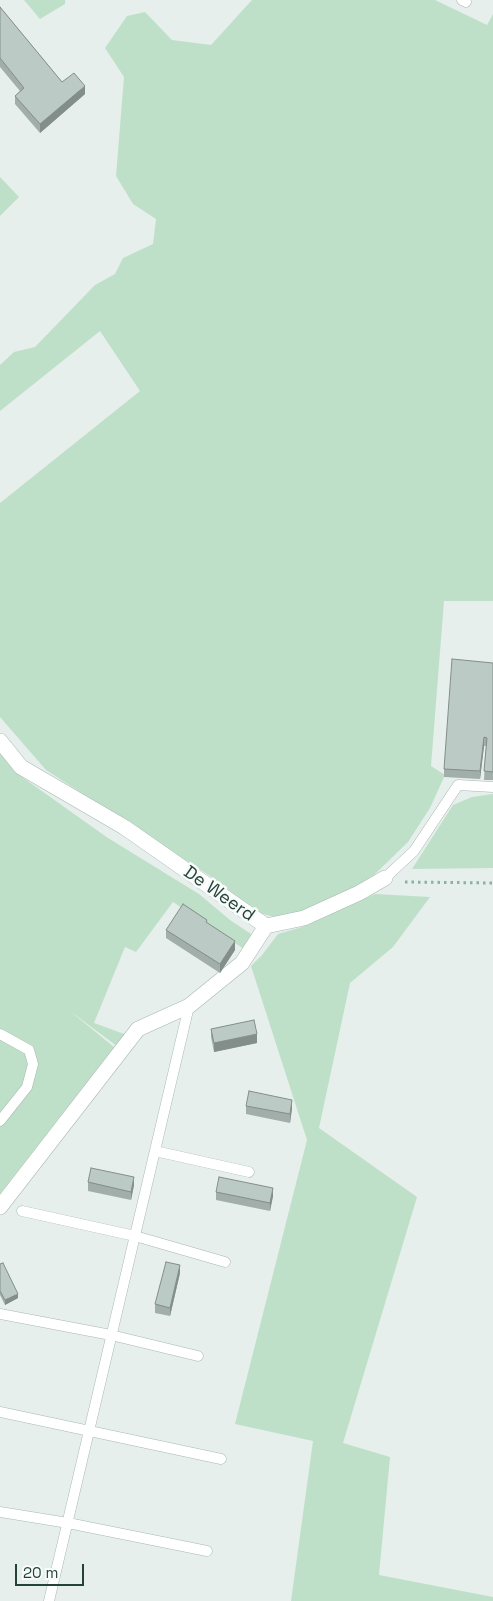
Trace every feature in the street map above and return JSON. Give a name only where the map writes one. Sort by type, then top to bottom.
[{"type":"street","name":"De Weerd","points":[[0,741],[21,767],[124,827],[266,926],[242,963],[188,1006],[138,1029],[0,1207]]},
{"type":"street","points":[[266,926],[304,918],[359,894],[385,878]]},
{"type":"lane","points":[[385,878],[414,851],[458,785],[493,786]]},
{"type":"lane","points":[[49,1601],[188,1006]]},
{"type":"lane","points":[[0,1034],[29,1050],[33,1064],[27,1087],[0,1121]]},
{"type":"lane","points":[[154,1151],[249,1172]]},
{"type":"lane","points":[[22,1211],[135,1236],[225,1262]]},
{"type":"lane","points":[[0,1314],[111,1335],[198,1356]]},
{"type":"lane","points":[[0,1412],[222,1459]]},
{"type":"lane","points":[[0,1512],[68,1523],[206,1550]]},
{"type":"path","points":[[385,878],[410,883],[493,883]]},
{"type":"green space","points":[[24,0],[65,0],[65,4],[40,19]]},
{"type":"green space","points":[[252,0],[435,0],[487,25],[493,14],[493,601],[444,601],[431,766],[445,775],[430,808],[408,842],[374,875],[340,898],[292,916],[278,918],[259,913],[243,904],[210,876],[46,770],[0,717],[0,503],[140,391],[100,331],[0,411],[0,365],[14,352],[35,347],[95,285],[115,274],[123,258],[153,244],[156,219],[133,204],[116,176],[124,77],[105,48],[127,16],[145,12],[172,40],[211,45]]},
{"type":"green space","points":[[0,177],[19,197],[0,216]]},
{"type":"green space","points":[[0,753],[15,772],[108,838],[199,894],[230,920],[251,934],[251,940],[244,949],[173,902],[136,952],[125,947],[94,1023],[127,1035],[118,1047],[70,1011],[114,1047],[0,1194]]},
{"type":"green space","points":[[493,794],[493,868],[412,869],[453,805],[472,797]]},
{"type":"green space","points":[[375,894],[430,897],[393,947],[350,983],[319,1128],[417,1197],[343,1443],[390,1457],[379,1575],[493,1597],[493,1601],[291,1601],[313,1441],[235,1424],[307,1140],[251,966],[278,934],[302,927]]},
{"type":"building","points":[[0,7],[62,82],[74,73],[85,86],[40,124],[15,96],[24,88],[0,58]]},
{"type":"building","points":[[452,659],[493,663],[493,772],[484,771],[487,738],[484,737],[480,771],[444,769]]},
{"type":"building","points":[[183,904],[235,941],[220,964],[166,930]]},
{"type":"building","points":[[254,1020],[257,1034],[214,1043],[211,1029]]},
{"type":"building","points":[[249,1091],[292,1100],[290,1114],[246,1106]]},
{"type":"building","points":[[91,1168],[134,1177],[131,1192],[88,1182]]},
{"type":"building","points":[[219,1177],[273,1188],[270,1203],[216,1192]]},
{"type":"building","points":[[166,1262],[180,1265],[170,1308],[155,1304]]},
{"type":"building","points":[[3,1263],[18,1294],[5,1300],[0,1291],[0,1264]]}]
